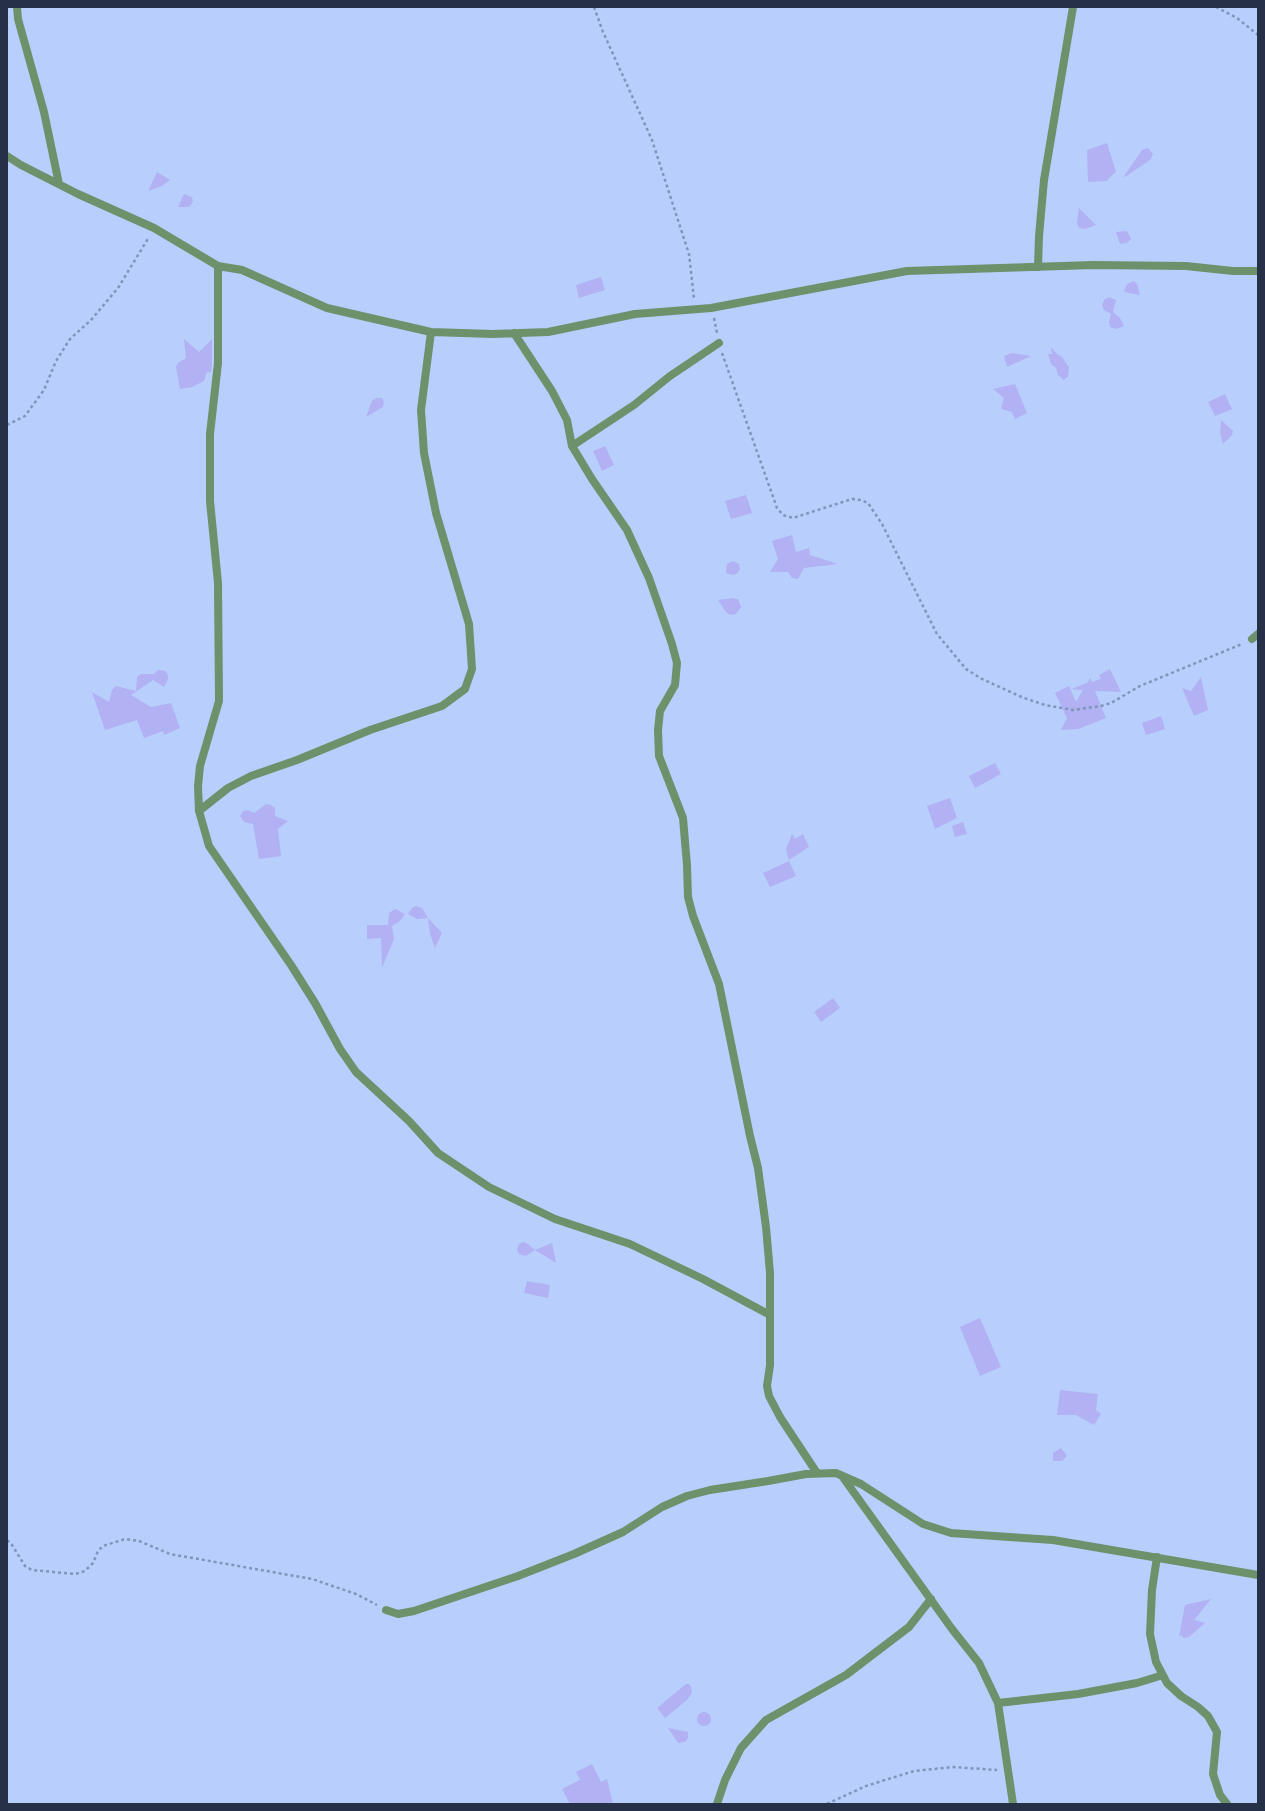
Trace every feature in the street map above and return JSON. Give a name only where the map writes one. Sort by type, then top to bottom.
[{"type":"street","points":[[17,7],[18,19],[44,112],[59,184]]},
{"type":"street","points":[[1038,267],[1044,180],[1073,7]]},
{"type":"street","points":[[7,156],[21,165],[59,184],[154,228],[218,266],[242,270],[327,308],[431,332],[548,332],[634,314],[712,308],[907,271],[1038,267],[1186,266],[1233,271],[1258,271]]},
{"type":"street","points":[[218,266],[218,363],[210,434],[210,501],[218,583],[219,701],[200,766],[198,786],[199,812],[209,846],[291,965],[315,1003],[340,1049],[356,1072],[410,1121],[438,1153],[488,1187],[555,1219],[630,1244],[703,1279],[770,1315]]},
{"type":"street","points":[[199,812],[228,788],[251,776],[370,730],[442,706],[465,689],[472,669],[469,624],[436,513],[424,453],[421,410],[431,332]]},
{"type":"street","points":[[514,333],[552,391],[567,420],[572,446],[592,479],[627,530],[649,578],[672,644],[677,663],[675,685],[660,711],[658,730],[659,756],[683,818],[688,897],[693,916],[719,984],[748,1129],[758,1168],[766,1227],[770,1273],[770,1364],[767,1386],[769,1396],[780,1417],[817,1473]]},
{"type":"street","points":[[572,446],[634,405],[670,376],[719,343]]},
{"type":"street","points":[[386,1610],[398,1614],[414,1611],[518,1576],[574,1554],[623,1532],[662,1507],[687,1496],[710,1490],[817,1473],[836,1473],[861,1484],[923,1524],[951,1533],[1053,1540],[1258,1575]]},
{"type":"street","points":[[842,1476],[931,1600],[979,1663],[998,1703],[1013,1804]]},
{"type":"street","points":[[1157,1557],[1152,1590],[1150,1634],[1156,1662],[1167,1683],[1181,1696],[1198,1707],[1208,1716],[1217,1732],[1214,1774],[1220,1795],[1227,1804]]},
{"type":"street","points":[[717,1804],[725,1780],[742,1748],[766,1720],[846,1675],[908,1626],[931,1600]]},
{"type":"street","points":[[998,1703],[1078,1694],[1137,1683],[1163,1675]]},
{"type":"path","points":[[594,7],[603,32],[652,140],[689,254],[695,309]]},
{"type":"path","points":[[1216,7],[1237,18],[1258,35]]},
{"type":"path","points":[[7,425],[25,416],[44,390],[56,361],[70,339],[92,320],[118,288],[141,252],[154,228]]},
{"type":"path","points":[[712,308],[719,343],[777,508],[783,515],[793,518],[852,499],[861,500],[868,503],[882,524],[937,634],[966,669],[982,679],[1024,698],[1045,705],[1073,710],[1102,706],[1111,703],[1140,686],[1255,637]]},
{"type":"path","points":[[7,1540],[12,1544],[25,1566],[32,1570],[75,1574],[85,1571],[93,1563],[98,1551],[103,1546],[125,1539],[139,1540],[170,1554],[312,1579],[356,1594],[386,1610]]},
{"type":"path","points":[[827,1804],[866,1786],[914,1771],[953,1767],[1008,1771]]},
{"type":"building","points":[[1107,143],[1116,172],[1107,181],[1088,182],[1087,150]]},
{"type":"building","points":[[1148,148],[1153,154],[1150,160],[1125,177],[1124,176],[1142,150]]},
{"type":"building","points":[[157,172],[170,180],[162,186],[148,191]]},
{"type":"building","points":[[184,194],[192,197],[193,202],[189,207],[178,207]]},
{"type":"building","points":[[1079,208],[1096,225],[1085,229],[1079,228],[1077,222]]},
{"type":"building","points":[[1127,231],[1131,239],[1127,243],[1120,244],[1116,232]]},
{"type":"building","points":[[601,277],[605,290],[579,298],[576,285]]},
{"type":"building","points":[[1134,281],[1137,284],[1140,295],[1124,292],[1127,284]]},
{"type":"building","points":[[1109,297],[1116,300],[1113,312],[1120,318],[1124,326],[1117,329],[1110,327],[1109,322],[1111,314],[1104,310],[1102,306],[1104,300]]},
{"type":"building","points":[[184,339],[199,352],[212,339],[212,363],[211,372],[207,372],[204,381],[192,387],[180,389],[176,367],[178,363],[186,358]]},
{"type":"building","points":[[1051,347],[1062,357],[1069,367],[1068,378],[1067,377],[1064,380],[1058,375],[1056,368],[1051,364],[1048,354],[1052,354]]},
{"type":"building","points":[[1012,353],[1031,356],[1007,367],[1004,356]]},
{"type":"building","points":[[1015,384],[1027,413],[1015,419],[1012,412],[1001,409],[1004,398],[993,389]]},
{"type":"building","points":[[1225,394],[1232,409],[1215,416],[1208,402]]},
{"type":"building","points":[[376,398],[382,398],[384,402],[383,407],[366,417],[372,401]]},
{"type":"building","points":[[1221,420],[1233,431],[1232,435],[1223,444],[1220,433]]},
{"type":"building","points":[[605,446],[614,465],[602,471],[593,451]]},
{"type":"building","points":[[746,495],[752,513],[731,519],[725,501]]},
{"type":"building","points":[[792,535],[796,552],[809,548],[810,555],[838,564],[804,568],[798,579],[792,578],[788,572],[770,572],[778,559],[772,541]]},
{"type":"building","points":[[733,561],[739,564],[740,569],[738,573],[733,575],[726,573],[727,564]]},
{"type":"building","points":[[733,598],[738,599],[741,607],[736,614],[730,615],[726,612],[718,600]]},
{"type":"building","points":[[1110,669],[1121,692],[1095,691],[1106,718],[1078,729],[1061,730],[1067,718],[1055,693],[1069,686],[1076,702],[1083,690],[1071,689],[1087,683],[1090,678],[1092,682],[1101,679],[1099,675]]},
{"type":"building","points":[[158,670],[165,671],[168,675],[168,679],[164,687],[153,680],[131,695],[151,707],[171,703],[180,728],[164,735],[163,731],[144,738],[137,720],[105,730],[92,692],[109,702],[112,690],[116,686],[136,691],[137,677],[141,674],[154,674]]},
{"type":"building","points":[[1201,677],[1208,710],[1194,716],[1182,688],[1191,691]]},
{"type":"building","points":[[1161,716],[1165,729],[1146,735],[1142,723]]},
{"type":"building","points":[[995,763],[1001,774],[975,788],[969,776]]},
{"type":"building","points":[[950,798],[957,818],[935,829],[927,806]]},
{"type":"building","points":[[266,804],[275,808],[275,816],[288,821],[278,829],[281,856],[259,859],[253,824],[244,822],[240,816],[243,811],[248,810],[254,813]]},
{"type":"building","points":[[963,822],[967,834],[955,837],[952,826]]},
{"type":"building","points":[[792,834],[795,839],[803,834],[809,847],[789,860],[786,849]]},
{"type":"building","points":[[789,861],[796,876],[770,887],[763,873]]},
{"type":"building","points":[[416,906],[422,908],[428,918],[417,919],[408,914],[412,908]]},
{"type":"building","points":[[395,909],[405,914],[400,921],[392,926],[394,939],[382,968],[381,938],[367,939],[367,925],[388,925],[389,913]]},
{"type":"building","points":[[428,918],[442,933],[435,948],[430,934]]},
{"type":"building","points":[[833,998],[840,1008],[821,1022],[814,1012]]},
{"type":"building","points":[[523,1242],[535,1250],[526,1256],[519,1254],[517,1250],[519,1244]]},
{"type":"building","points":[[552,1243],[556,1263],[535,1250]]},
{"type":"building","points":[[527,1281],[550,1285],[548,1298],[524,1293]]},
{"type":"building","points":[[980,1318],[1001,1367],[980,1376],[960,1327]]},
{"type":"building","points":[[1060,1390],[1098,1394],[1096,1410],[1101,1414],[1094,1425],[1076,1415],[1057,1415]]},
{"type":"building","points":[[1061,1448],[1067,1456],[1062,1461],[1053,1461],[1053,1453]]},
{"type":"building","points":[[1211,1599],[1194,1620],[1205,1623],[1189,1637],[1184,1638],[1181,1635],[1179,1637],[1185,1605]]},
{"type":"building","points":[[686,1684],[689,1684],[691,1687],[692,1693],[687,1700],[665,1718],[657,1708]]},
{"type":"building","points":[[704,1712],[709,1714],[711,1719],[709,1724],[704,1726],[699,1724],[697,1719],[699,1714]]},
{"type":"building","points":[[668,1728],[688,1732],[688,1738],[685,1742],[678,1743]]},
{"type":"building","points":[[592,1764],[601,1782],[607,1779],[613,1804],[570,1804],[562,1789],[580,1780],[576,1772]]}]
